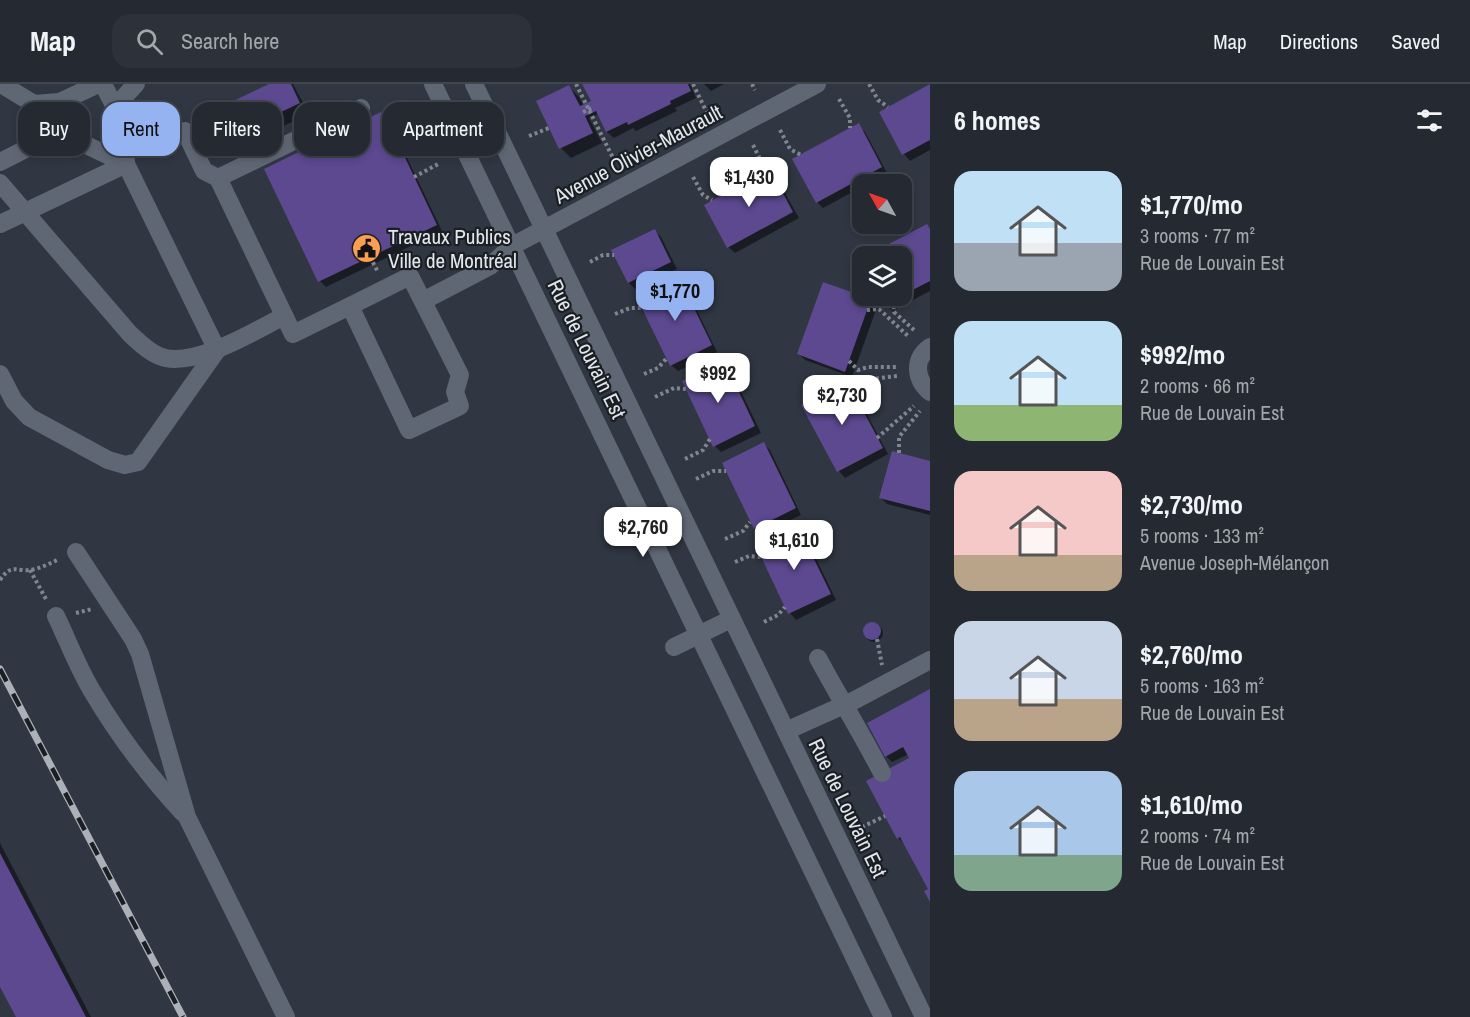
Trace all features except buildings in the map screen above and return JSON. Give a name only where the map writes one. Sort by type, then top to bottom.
[{"type":"street","points":[[1,84],[31,102]]},
{"type":"street","points":[[60,102],[98,84]]},
{"type":"street","points":[[103,84],[112,102]]},
{"type":"street","points":[[120,102],[136,84]]},
{"type":"street","name":"Rue de Louvain Est","points":[[433,84],[883,1017]]},
{"type":"street","name":"Rue de Louvain Est","points":[[474,84],[924,1017]]},
{"type":"street","name":"Avenue Olivier-Maurault","points":[[423,301],[490,266],[512,246],[817,84]]},
{"type":"street","points":[[185,131],[204,171],[218,178],[293,334],[410,276],[460,375],[455,392],[460,406],[409,430],[350,306]]},
{"type":"street","points":[[218,178],[294,141]]},
{"type":"street","points":[[90,147],[126,164]]},
{"type":"street","points":[[0,162],[18,153]]},
{"type":"street","points":[[125,156],[126,164],[217,350]]},
{"type":"street","points":[[0,224],[126,164]]},
{"type":"street","points":[[0,183],[130,334],[146,349],[160,357],[176,360],[217,350],[284,316]]},
{"type":"street","points":[[930,347],[922,354],[918,370],[920,381],[930,392]]},
{"type":"street","points":[[0,374],[14,401],[29,417],[108,460],[125,465],[138,462],[217,350]]},
{"type":"street","points":[[76,552],[133,639],[140,654],[187,817],[286,1017]]},
{"type":"street","points":[[56,616],[91,690],[106,714],[151,778],[187,817]]},
{"type":"street","points":[[674,647],[731,619]]},
{"type":"street","points":[[818,658],[839,707],[858,726],[876,776]]},
{"type":"street","points":[[786,731],[839,707],[930,660]]},
{"type":"path","points":[[576,84],[591,108],[616,164]]},
{"type":"path","points":[[693,84],[708,115]]},
{"type":"path","points":[[752,84],[755,90]]},
{"type":"path","points":[[869,84],[878,100],[888,107]]},
{"type":"path","points":[[839,99],[850,118],[850,128]]},
{"type":"path","points":[[583,112],[591,108]]},
{"type":"path","points":[[529,136],[549,128]]},
{"type":"path","points":[[780,130],[790,149],[801,155]]},
{"type":"path","points":[[753,145],[761,161],[762,173]]},
{"type":"path","points":[[414,177],[440,163]]},
{"type":"path","points":[[693,177],[703,195],[712,200]]},
{"type":"path","points":[[590,262],[603,255],[614,255]]},
{"type":"path","points":[[894,306],[894,312],[914,330]]},
{"type":"path","points":[[615,314],[630,308],[642,308]]},
{"type":"path","points":[[867,310],[879,309],[908,336]]},
{"type":"path","points":[[644,374],[658,368],[666,359]]},
{"type":"path","points":[[849,361],[858,370],[867,367],[896,367]]},
{"type":"path","points":[[852,390],[856,381],[897,376]]},
{"type":"path","points":[[655,396],[674,388],[686,389]]},
{"type":"path","points":[[878,438],[914,406]]},
{"type":"path","points":[[899,453],[899,437],[920,411]]},
{"type":"path","points":[[685,459],[703,450],[710,440]]},
{"type":"path","points":[[696,480],[713,471],[726,471]]},
{"type":"path","points":[[724,539],[742,531],[750,522]]},
{"type":"path","points":[[0,580],[4,572],[9,569],[34,570],[76,552]]},
{"type":"path","points":[[735,562],[749,556],[761,557]]},
{"type":"path","points":[[30,570],[56,616],[84,612],[109,602]]},
{"type":"path","points":[[764,622],[778,615],[785,607]]},
{"type":"path","points":[[877,639],[884,672]]},
{"type":"path","points":[[862,827],[885,816]]},
{"type":"railway","points":[[0,669],[183,1017]]},
{"type":"place","name":"Travaux Publics Ville de Montréal","points":[[367,248]]}]
